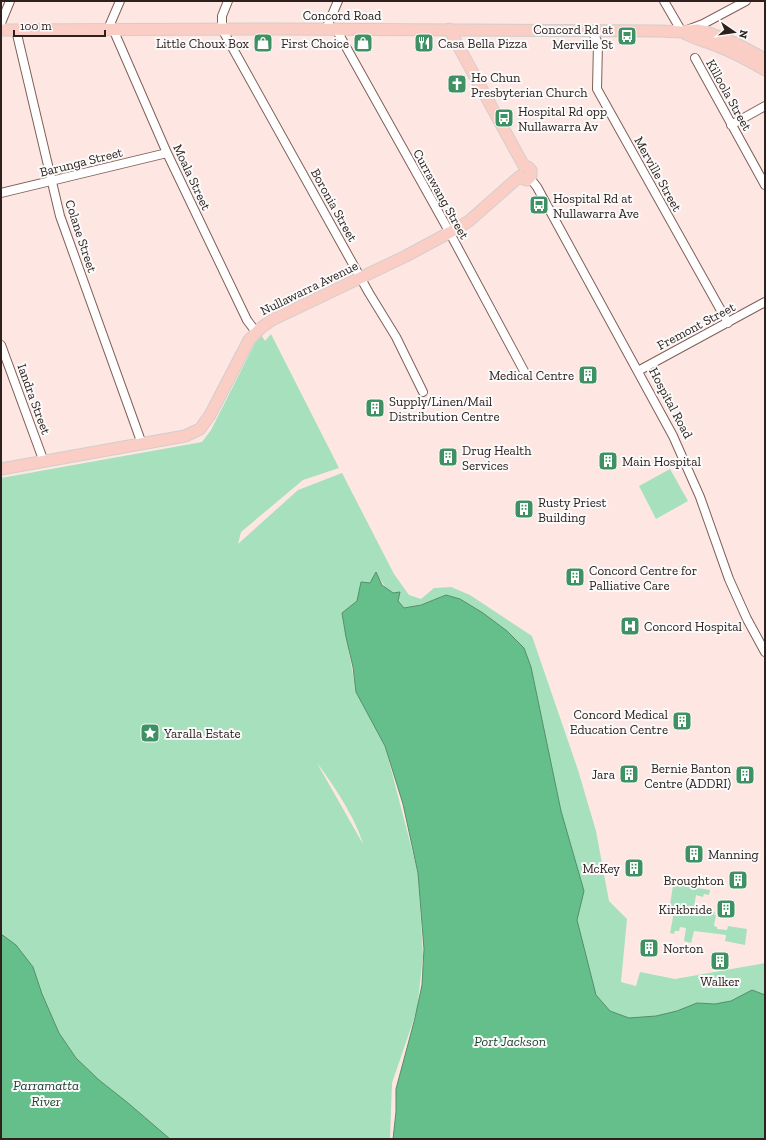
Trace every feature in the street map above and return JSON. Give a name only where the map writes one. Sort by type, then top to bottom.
[{"type":"main road","name":"Concord Road","points":[[1,30],[331,29],[682,32],[697,30],[735,43],[765,59]]},
{"type":"main road","name":"Hospital Road","points":[[449,30],[525,173]]},
{"type":"main road","name":"Concord Road","points":[[682,32],[694,39],[745,58],[765,70]]},
{"type":"main road","name":"Nullawarra Avenue","points":[[1,469],[190,434],[203,426],[246,344],[262,327],[272,320],[406,256],[469,221],[525,173]]},
{"type":"street","points":[[1,23],[10,1]]},
{"type":"street","points":[[110,29],[120,1]]},
{"type":"street","points":[[222,29],[222,16],[228,1]]},
{"type":"street","points":[[331,29],[338,1]]},
{"type":"street","points":[[664,1],[682,32],[703,24],[746,1]]},
{"type":"street","points":[[717,16],[714,24],[718,36]]},
{"type":"street","name":"Moala Street","points":[[110,29],[247,320],[256,332]]},
{"type":"street","name":"Boronia Street","points":[[222,29],[361,278],[396,337],[423,392]]},
{"type":"street","name":"Currawang Street","points":[[331,29],[449,232],[524,371]]},
{"type":"street","name":"Colane Street","points":[[16,30],[60,216],[142,444]]},
{"type":"street","name":"Merville Street","points":[[592,31],[598,43],[597,89],[728,323]]},
{"type":"street","name":"Killoola Street","points":[[694,58],[765,185]]},
{"type":"street","points":[[731,125],[765,106]]},
{"type":"street","name":"Barunga Street","points":[[1,193],[168,154]]},
{"type":"street","name":"Hospital Road","points":[[525,173],[541,194],[673,436],[685,460],[700,497],[729,578],[747,619],[765,652]]},
{"type":"street","name":"Fremont Street","points":[[638,371],[765,302]]},
{"type":"street","name":"Iandra Street","points":[[1,345],[44,462]]},
{"type":"shaded area","name":"Yaralla Estate","points":[[260,333],[265,341],[271,334],[339,468],[303,480],[241,532],[238,544],[298,490],[342,473],[394,574],[409,595],[421,599],[434,588],[451,587],[470,595],[532,636],[578,770],[596,831],[609,901],[627,919],[621,982],[636,986],[640,972],[675,979],[765,963],[765,1007],[619,1024],[589,996],[429,602],[404,609],[394,600],[376,573],[357,603],[342,613],[356,692],[385,746],[418,873],[423,956],[417,1010],[392,1083],[390,1139],[154,1139],[81,1081],[1,961],[1,478],[202,442],[211,430]],"holes":[[[317,763],[337,791],[350,813],[363,844]]]},
{"type":"shaded area","points":[[670,469],[688,501],[656,519],[639,486]]},
{"type":"shaded area","points":[[674,879],[690,882],[691,887],[710,890],[709,895],[704,894],[703,897],[696,895],[694,908],[715,912],[714,915],[716,915],[714,926],[717,927],[717,929],[727,930],[728,926],[747,929],[745,945],[725,941],[726,935],[694,931],[691,943],[684,941],[686,928],[680,927],[679,931],[675,931],[674,934],[670,933],[674,912],[669,911]]},
{"type":"water","name":"Port Jackson","points":[[376,572],[382,585],[393,593],[400,592],[398,601],[404,608],[421,605],[446,595],[460,599],[483,613],[507,631],[524,648],[531,667],[561,811],[584,891],[577,920],[596,995],[610,1011],[629,1018],[656,1016],[677,1011],[697,1003],[715,1004],[731,1001],[752,990],[765,995],[765,1139],[393,1139],[396,1112],[396,1089],[415,1018],[422,985],[424,949],[418,873],[403,804],[385,746],[356,692],[353,667],[342,613],[357,601],[361,582],[370,583]]},
{"type":"water","name":"Parramatta River","points":[[1,934],[16,945],[33,967],[42,994],[59,1033],[76,1058],[99,1080],[170,1139],[1,1139]]},
{"type":"place","name":"Concord Rd at Merville St","points":[[627,36]]},
{"type":"place","name":"Little Choux Box","points":[[263,43]]},
{"type":"place","name":"First Choice","points":[[363,43]]},
{"type":"place","name":"Casa Bella Pizza","points":[[424,43]]},
{"type":"place","name":"Ho Chun Presbyterian Church","points":[[457,84]]},
{"type":"place","name":"Hospital Rd opp Nullawarra Av","points":[[504,118]]},
{"type":"place","name":"Hospital Rd at Nullawarra Ave","points":[[539,205]]},
{"type":"place","name":"Medical Centre","points":[[588,375]]},
{"type":"place","name":"Supply/Linen/Mail Distribution Centre","points":[[375,408]]},
{"type":"place","name":"Drug Health Services","points":[[448,457]]},
{"type":"place","name":"Main Hospital","points":[[608,461]]},
{"type":"place","name":"Rusty Priest Building","points":[[524,509]]},
{"type":"place","name":"Concord Centre for Palliative Care","points":[[575,577]]},
{"type":"place","name":"Concord Hospital","points":[[630,626]]},
{"type":"place","name":"Concord Medical Education Centre","points":[[682,721]]},
{"type":"place","name":"Yaralla Estate","points":[[150,733]]},
{"type":"place","name":"Jara","points":[[629,774]]},
{"type":"place","name":"Bernie Banton Centre (ADDRI)","points":[[745,775]]},
{"type":"place","name":"Manning","points":[[694,854]]},
{"type":"place","name":"McKey","points":[[634,868]]},
{"type":"place","name":"Broughton","points":[[738,880]]},
{"type":"place","name":"Kirkbride","points":[[726,909]]},
{"type":"place","name":"Norton","points":[[649,948]]},
{"type":"place","name":"Walker","points":[[720,961]]}]
